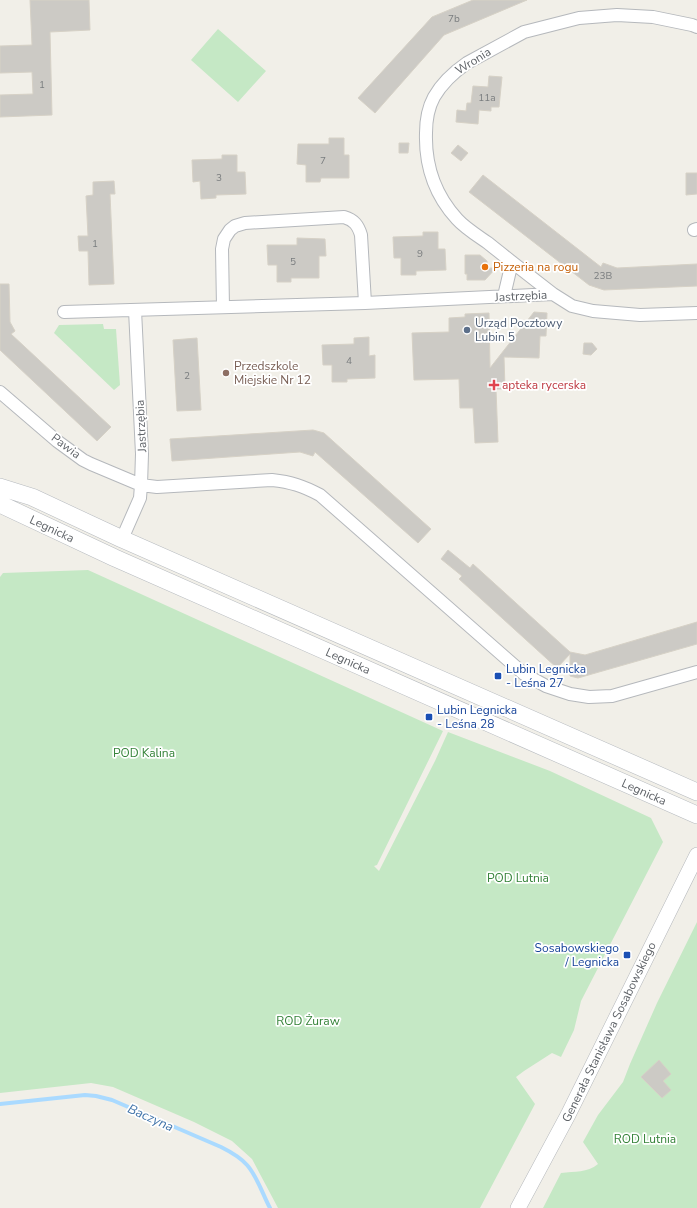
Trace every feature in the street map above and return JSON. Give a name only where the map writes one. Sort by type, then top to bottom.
[{"type":"main road","points":[[0,479],[32,497]]},
{"type":"main road","name":"Legnicka","points":[[0,487],[32,497],[122,539],[697,792]]},
{"type":"main road","name":"Legnicka","points":[[0,504],[114,558],[697,815]]},
{"type":"street","name":"Wronia","points":[[553,294],[458,220],[448,208],[430,172],[427,157],[426,123],[433,98],[448,78],[468,63],[524,32],[579,18],[617,15],[653,17],[697,27]]},
{"type":"street","points":[[223,307],[222,249],[224,239],[230,230],[235,226],[245,223],[344,217],[352,219],[359,227],[361,235],[365,303]]},
{"type":"street","points":[[504,296],[512,262]]},
{"type":"street","name":"Jastrzębia","points":[[64,312],[365,303],[553,294],[572,306],[593,311],[640,315],[697,313]]},
{"type":"street","name":"Jastrzębia","points":[[122,539],[140,498],[141,485],[142,454],[134,310]]},
{"type":"street","name":"Pawia","points":[[0,392],[57,441],[83,460],[141,485]]},
{"type":"street","points":[[141,485],[157,487],[272,480],[302,486],[320,495],[524,674],[546,686],[570,694],[588,697],[612,696],[697,672]]},
{"type":"street","name":"Generała Stanisława Sosabowskiego","points":[[518,1208],[568,1115],[697,855]]},
{"type":"green space","points":[[218,29],[266,71],[238,102],[191,60]]},
{"type":"green space","points":[[103,324],[104,329],[116,329],[120,385],[114,390],[54,333],[59,325]]},
{"type":"green space","points":[[88,570],[443,731],[377,865],[374,866],[379,871],[435,761],[448,732],[550,771],[651,818],[663,842],[581,1001],[574,1030],[561,1057],[552,1053],[516,1077],[535,1104],[480,1208],[278,1208],[252,1159],[232,1141],[194,1122],[113,1087],[91,1083],[0,1093],[0,577],[3,573]]},
{"type":"green space","name":"ROD Lutnia","points":[[697,922],[697,1208],[543,1208],[561,1173],[590,1169],[598,1164],[583,1142],[598,1115],[623,1082],[657,1003]]},
{"type":"building","points":[[30,0],[89,0],[90,30],[50,32],[52,115],[0,117],[0,95],[33,94],[32,72],[0,73],[0,46],[32,45]]},
{"type":"building","points":[[473,0],[527,0],[444,35],[375,113],[358,98],[432,17]]},
{"type":"building","points":[[489,76],[502,77],[499,107],[491,107],[491,111],[479,110],[478,124],[456,122],[457,110],[466,111],[467,103],[471,103],[473,86],[488,87]]},
{"type":"building","points":[[329,138],[344,138],[344,155],[349,155],[349,178],[321,178],[320,182],[306,182],[306,165],[297,164],[298,144],[329,144]]},
{"type":"building","points":[[399,143],[409,143],[408,153],[399,153]]},
{"type":"building","points":[[458,145],[468,153],[461,161],[451,153]]},
{"type":"building","points":[[222,155],[237,155],[237,172],[245,172],[246,194],[216,195],[216,198],[201,199],[200,181],[193,182],[192,160],[222,159]]},
{"type":"building","points":[[686,173],[697,173],[697,194],[686,195]]},
{"type":"building","points":[[483,175],[601,267],[603,263],[617,268],[697,264],[697,286],[604,290],[589,285],[469,192]]},
{"type":"building","points":[[114,181],[115,194],[110,194],[114,284],[89,285],[88,251],[79,251],[78,236],[88,236],[86,196],[93,195],[93,182]]},
{"type":"building","points":[[423,232],[438,232],[438,249],[445,249],[446,270],[416,271],[416,275],[401,275],[401,258],[394,258],[393,237],[423,236]]},
{"type":"building","points":[[297,238],[325,239],[326,256],[319,256],[319,278],[291,278],[291,282],[277,282],[277,265],[268,265],[267,245],[297,245]]},
{"type":"building","points":[[465,255],[480,255],[487,261],[487,268],[496,268],[485,280],[467,280],[467,274],[465,274]]},
{"type":"building","points":[[0,284],[9,284],[10,322],[15,331],[11,334],[111,427],[97,441],[0,350]]},
{"type":"building","points":[[534,312],[547,313],[546,336],[540,336],[539,358],[504,357],[505,389],[496,389],[498,442],[475,443],[473,408],[460,408],[459,379],[414,380],[412,333],[449,332],[449,318],[465,317],[465,314],[489,313],[490,368]]},
{"type":"building","points":[[369,337],[369,356],[375,355],[375,378],[347,379],[347,382],[332,382],[332,365],[323,365],[322,345],[354,344],[354,338]]},
{"type":"building","points":[[197,338],[201,410],[177,411],[173,340]]},
{"type":"building","points":[[584,343],[592,343],[597,349],[591,355],[583,354]]},
{"type":"building","points":[[313,430],[324,433],[431,529],[418,543],[315,452],[313,456],[300,452],[172,461],[170,439]]},
{"type":"building","points":[[448,550],[470,568],[473,564],[570,652],[585,655],[697,622],[697,644],[578,678],[570,676],[570,654],[557,668],[459,579],[462,576],[441,559]]},
{"type":"building","points":[[659,1060],[671,1074],[663,1081],[671,1090],[662,1098],[641,1077]]},
{"type":"waterway","name":"Baczyna","points":[[0,1104],[85,1095],[112,1100],[221,1147],[235,1155],[251,1169],[270,1208]]},
{"type":"place","name":"Pizzeria na rogu","points":[[485,267]]},
{"type":"place","name":"Urząd Pocztowy Lubin 5","points":[[467,330]]},
{"type":"place","name":"Przedszkole Miejskie Nr 12","points":[[226,373]]},
{"type":"place","name":"apteka rycerska","points":[[494,385]]},
{"type":"place","name":"Lubin Legnicka - Leśna 27","points":[[498,676]]},
{"type":"place","name":"Lubin Legnicka - Leśna 28","points":[[429,717]]},
{"type":"place","name":"Sosabowskiego / Legnicka","points":[[627,955]]},
{"type":"park label","name":"POD Kalina","points":[[144,753]]},
{"type":"park label","name":"POD Lutnia","points":[[518,878]]},
{"type":"park label","name":"ROD Żuraw","points":[[308,1021]]}]
